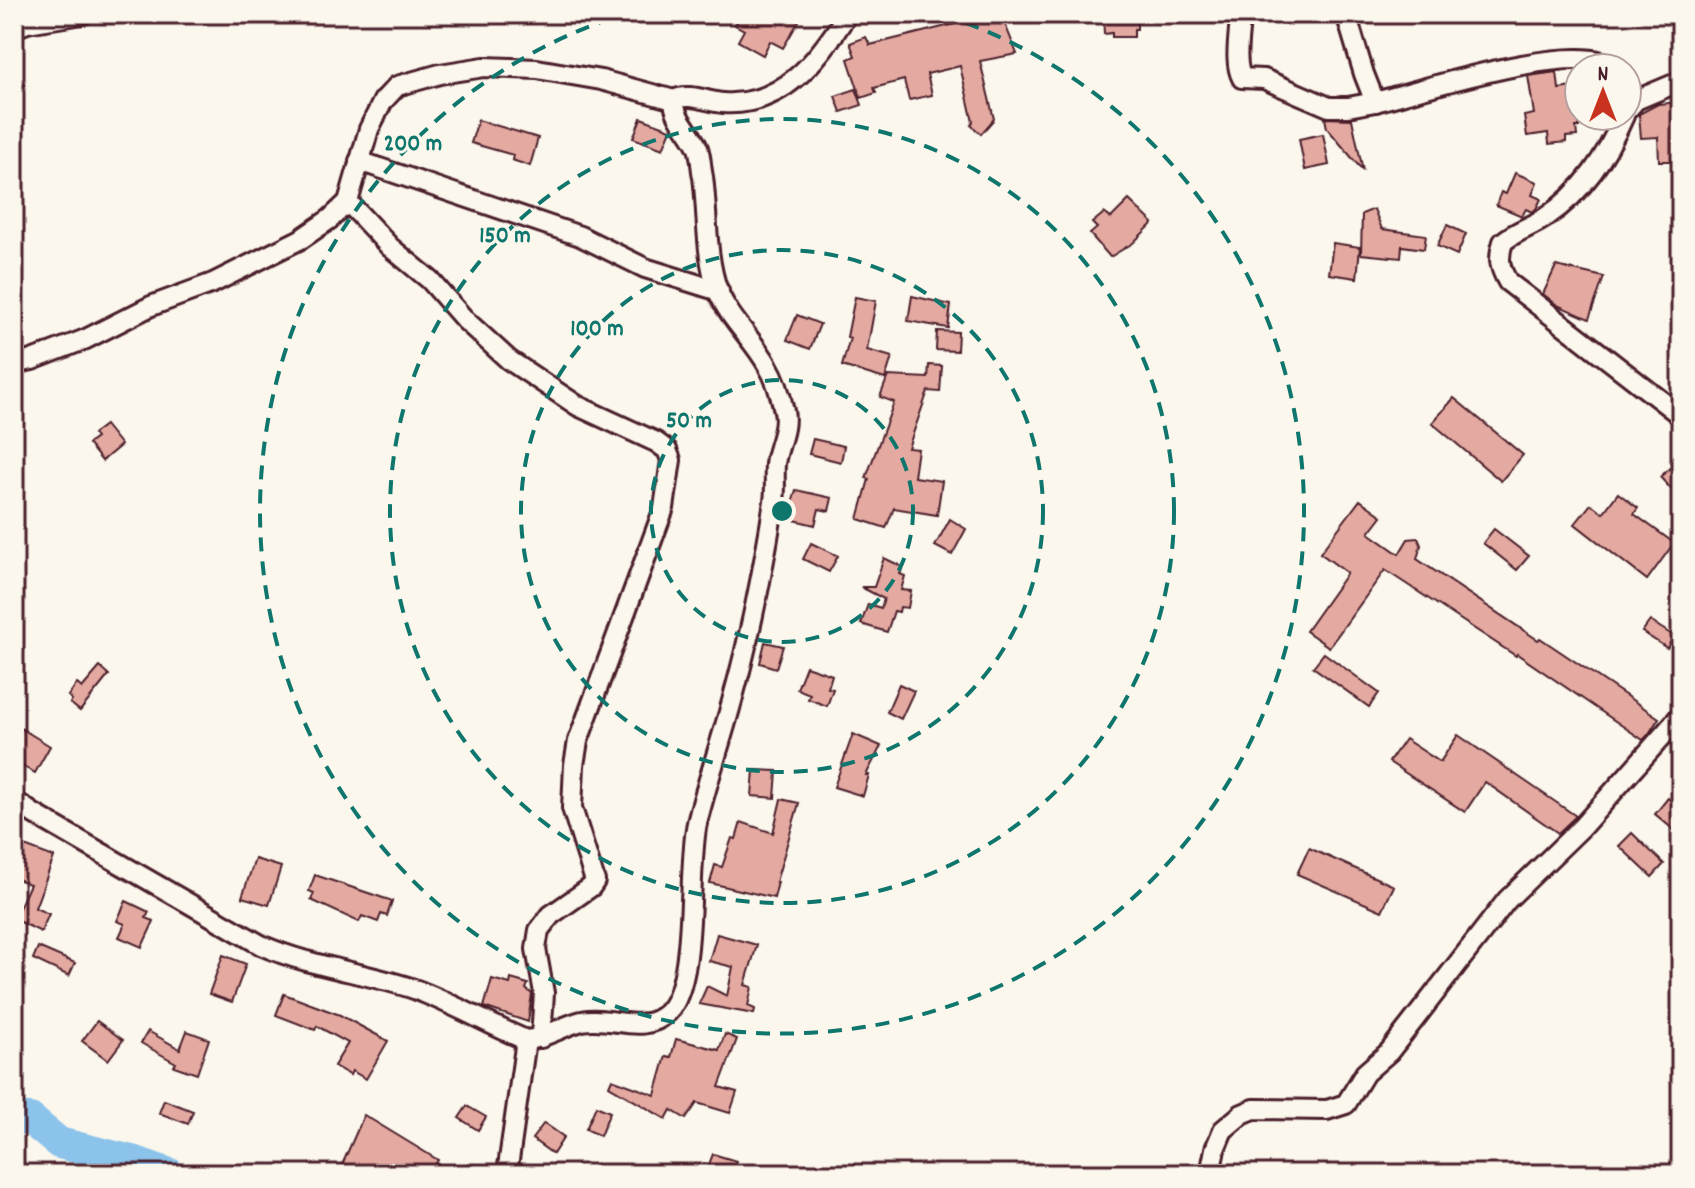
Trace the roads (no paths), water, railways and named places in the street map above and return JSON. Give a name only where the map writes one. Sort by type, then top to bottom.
[{"type":"street","points":[[14,28],[83,14]]},
{"type":"street","points":[[14,364],[86,339],[151,306],[213,283],[301,239],[330,219],[348,202],[369,129],[383,101],[397,86],[440,74],[484,67],[537,69],[601,80],[674,100],[681,96],[724,103],[740,102],[776,92],[809,68],[826,49],[847,14]]},
{"type":"street","points":[[1240,14],[1238,73],[1242,78],[1264,79],[1329,107],[1375,102],[1563,59]]},
{"type":"street","points":[[1346,14],[1375,102]]},
{"type":"street","points":[[1643,94],[1681,81]]},
{"type":"street","points":[[14,800],[261,945],[290,958],[416,990],[533,1039],[582,1022],[611,1020],[643,1025],[655,1022],[669,1011],[677,999],[684,974],[696,828],[733,699],[752,617],[775,497],[778,450],[785,425],[784,412],[767,364],[739,326],[719,291],[711,256],[698,149],[675,109],[674,100]]},
{"type":"street","points":[[1616,132],[1601,161],[1570,199],[1503,242],[1499,253],[1500,268],[1508,282],[1681,416]]},
{"type":"street","points":[[359,161],[580,236],[645,268],[719,291]]},
{"type":"street","points":[[348,202],[390,247],[430,280],[465,320],[509,360],[578,406],[656,442],[667,450],[671,460],[664,508],[578,741],[572,808],[595,881],[551,915],[539,930],[536,949],[544,993],[507,1174]]},
{"type":"street","points":[[1210,1174],[1223,1130],[1242,1114],[1254,1109],[1327,1110],[1346,1104],[1365,1073],[1389,1052],[1507,900],[1581,828],[1681,715]]},
{"type":"waterway","points":[[14,1119],[30,1119],[59,1143],[136,1162],[170,1174]]}]
